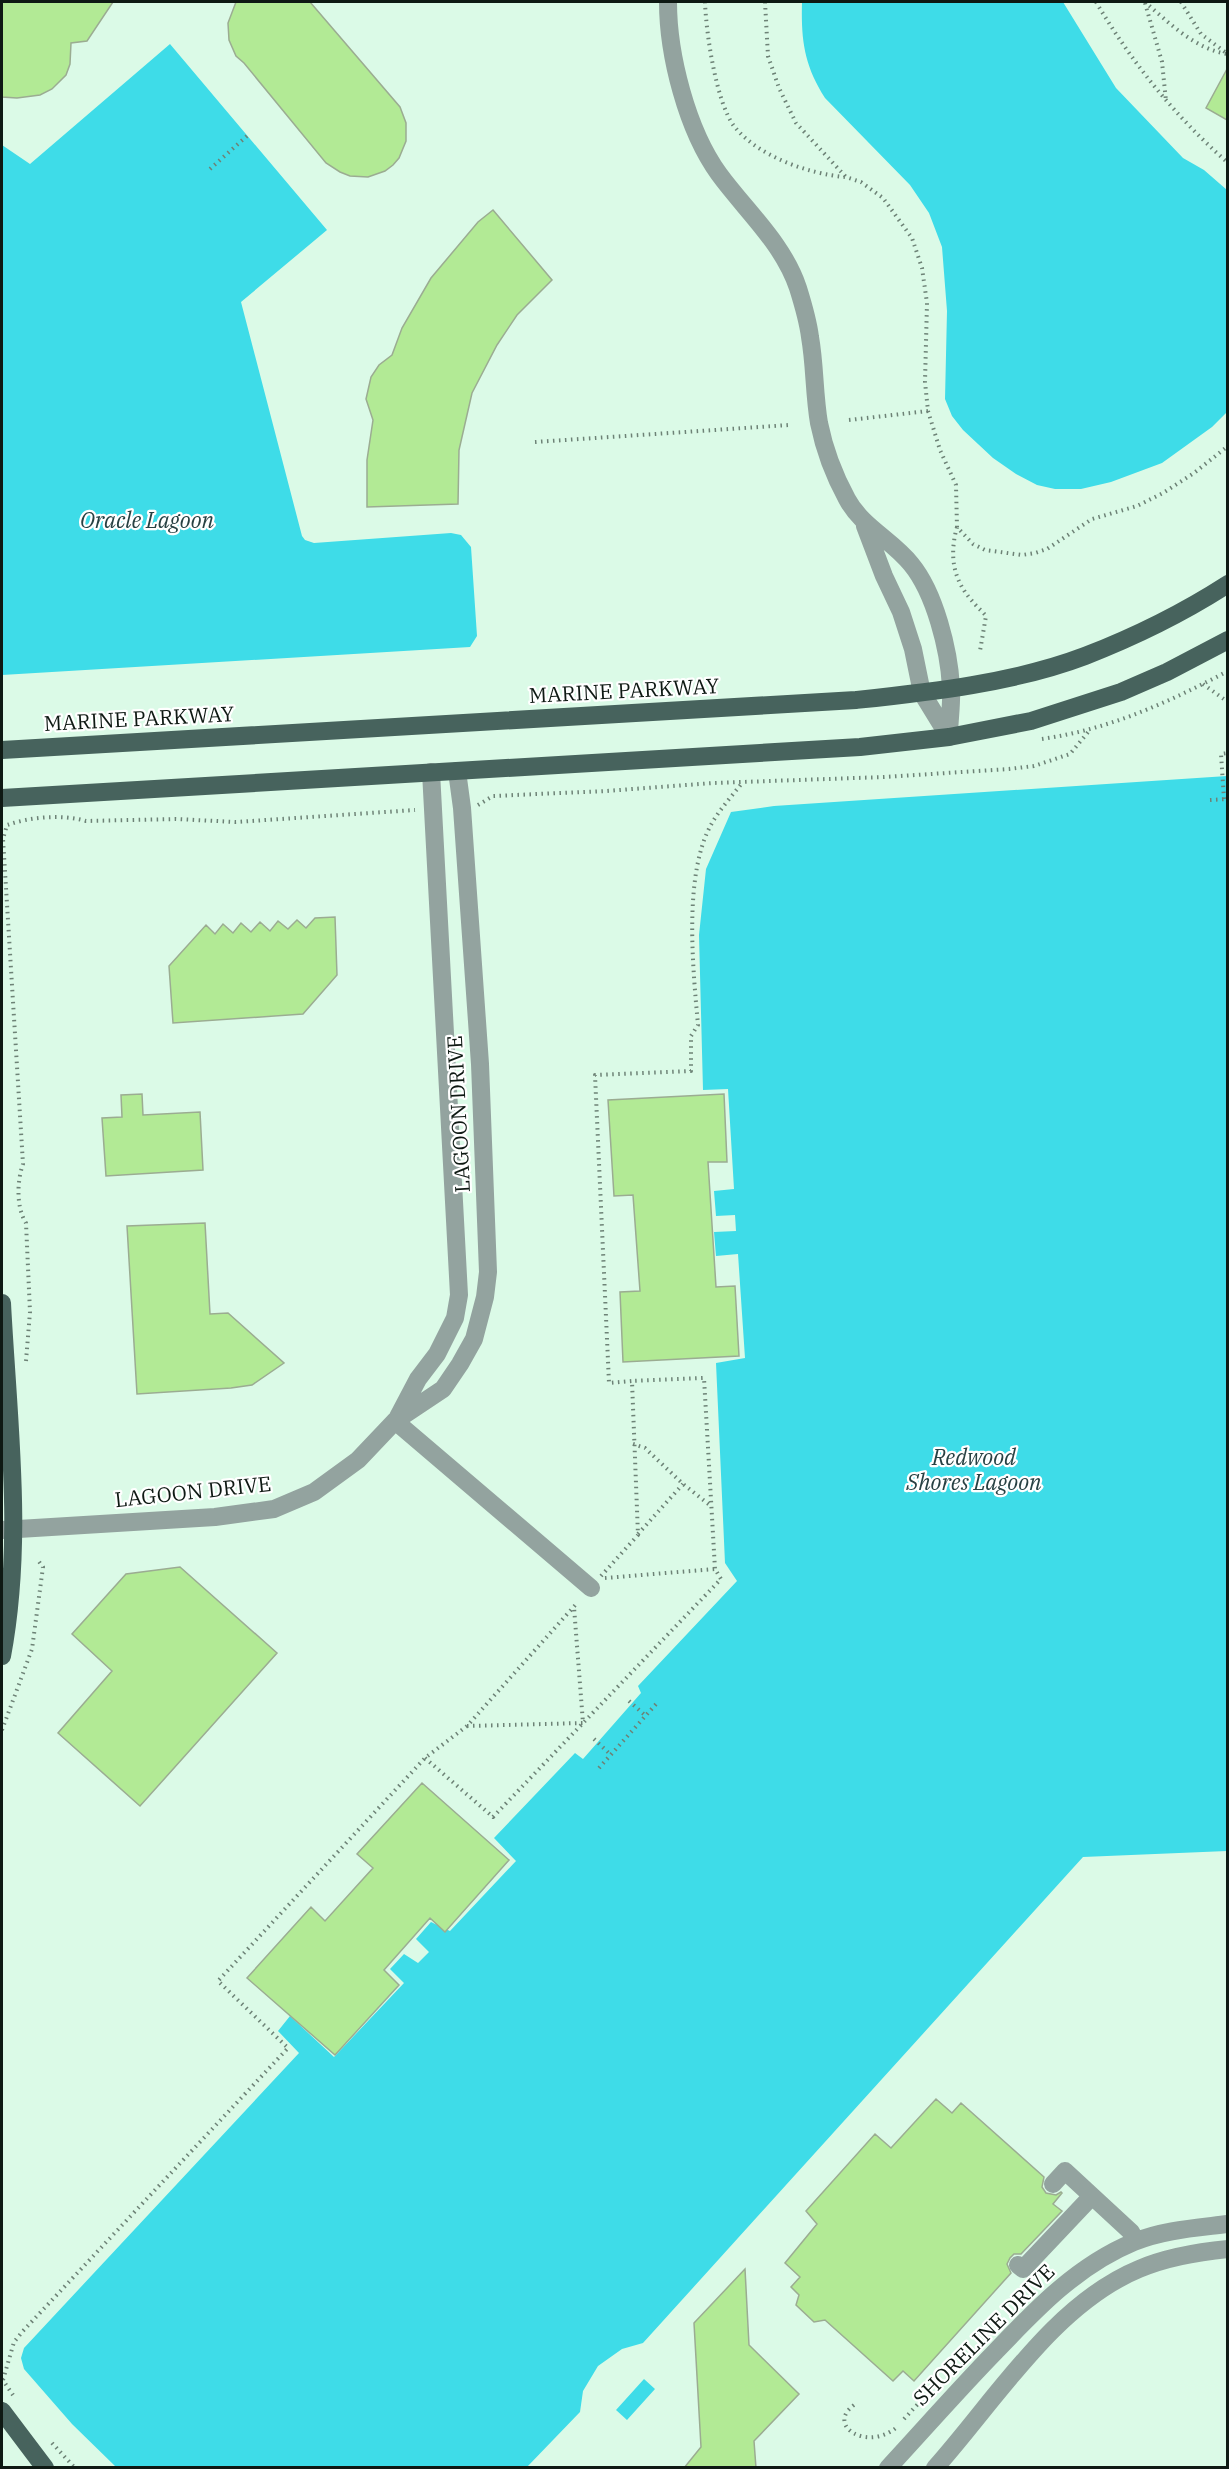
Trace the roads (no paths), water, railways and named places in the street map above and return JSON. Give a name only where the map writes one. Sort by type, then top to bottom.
[{"type":"main road","name":"MARINE PARKWAY","points":[[2,750],[856,700],[921,693],[1019,675],[1083,657],[1147,630],[1227,584]]},
{"type":"main road","points":[[2,798],[860,747],[948,737],[1031,721],[1121,692],[1167,672],[1227,640]]},
{"type":"main road","points":[[2,1303],[8,1530],[13,1582],[2,1656]]},
{"type":"main road","points":[[2,2411],[45,2468]]},
{"type":"street","points":[[668,2],[670,34],[680,83],[704,149],[718,173],[779,248],[798,287],[810,336],[819,423],[847,500],[864,522],[911,563],[932,601],[945,646],[951,688],[948,737]]},
{"type":"street","points":[[864,522],[884,576],[901,612],[913,649],[921,693],[948,737]]},
{"type":"street","name":"LAGOON DRIVE","points":[[8,1530],[215,1517],[274,1509],[314,1492],[349,1467],[395,1421],[442,1389],[460,1364],[474,1339],[486,1289],[487,1249],[480,1064],[462,808],[457,771]]},
{"type":"street","name":"LAGOON DRIVE","points":[[395,1421],[418,1379],[442,1345],[455,1318],[459,1295],[431,772]]},
{"type":"street","points":[[395,1421],[595,1583]]},
{"type":"street","points":[[1053,2184],[1065,2171],[1131,2232],[1137,2241]]},
{"type":"street","points":[[1018,2265],[1023,2270],[1092,2196]]},
{"type":"street","name":"SHORELINE DRIVE","points":[[888,2468],[1041,2304],[1080,2271],[1137,2241],[1182,2230],[1227,2224]]},
{"type":"street","points":[[935,2468],[1061,2320],[1088,2298],[1121,2277],[1159,2261],[1227,2249]]},
{"type":"water","points":[[802,2],[1063,2],[1116,88],[1183,158],[1204,170],[1227,190],[1227,412],[1212,427],[1162,463],[1111,482],[1081,489],[1055,489],[1037,485],[993,458],[963,430],[952,416],[945,399],[947,311],[942,247],[929,213],[910,185],[825,98],[818,86],[805,52]]},
{"type":"water","name":"Oracle Lagoon","points":[[170,44],[327,230],[241,302],[302,536],[305,540],[314,543],[451,533],[461,535],[471,547],[477,636],[470,647],[2,675],[2,145],[30,164]]},
{"type":"water","name":"Redwood Shores Lagoon","points":[[1227,776],[1227,1851],[1083,1857],[643,2343],[622,2349],[598,2366],[583,2391],[580,2412],[527,2467],[116,2467],[72,2424],[24,2369],[21,2358],[24,2348],[299,2053],[278,2031],[290,2016],[334,2057],[404,1983],[390,1969],[404,1954],[418,1963],[429,1952],[416,1939],[431,1922],[450,1931],[516,1861],[494,1838],[575,1753],[583,1759],[641,1693],[638,1686],[737,1581],[725,1563],[716,1363],[745,1358],[738,1254],[716,1256],[714,1232],[736,1231],[735,1215],[716,1216],[714,1191],[734,1189],[728,1089],[703,1090],[699,935],[706,869],[731,812],[774,806]]},
{"type":"water","points":[[644,2379],[655,2389],[627,2420],[616,2410]]}]
